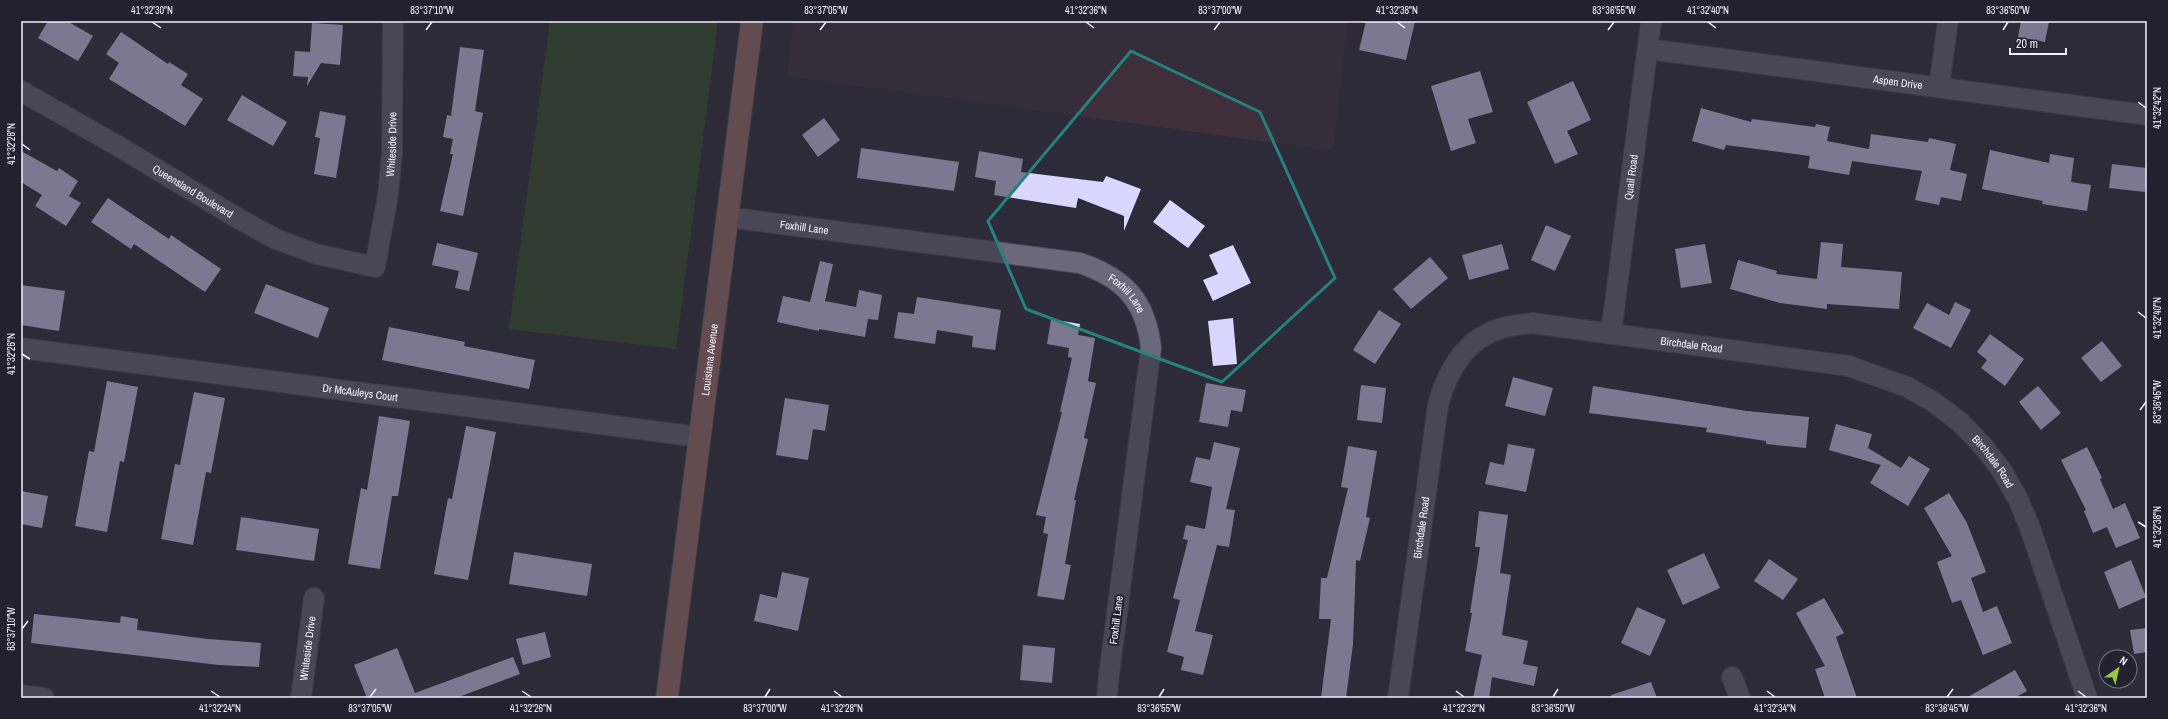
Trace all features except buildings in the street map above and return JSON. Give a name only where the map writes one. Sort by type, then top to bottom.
[{"type":"main road","name":"Louisiana Avenue","points":[[667,698],[726,217],[752,21]]},
{"type":"street","name":"Whiteside Drive","points":[[375,267],[388,195],[392,153],[393,21]]},
{"type":"street","name":"Quail Road","points":[[1610,334],[1652,21]]},
{"type":"street","points":[[1939,86],[1948,21]]},
{"type":"street","name":"Aspen Drive","points":[[1648,49],[1939,86],[2147,115]]},
{"type":"street","name":"Queensland Boulevard","points":[[21,91],[118,146],[239,220],[276,239],[316,254],[375,267]]},
{"type":"street","name":"Foxhill Lane","points":[[726,217],[1080,263],[1100,270],[1115,279],[1129,291],[1145,318],[1151,348],[1108,682],[1108,698]]},
{"type":"street","name":"Birchdale Road","points":[[1398,698],[1438,405],[1443,387],[1450,373],[1469,346],[1486,333],[1500,328],[1532,323],[1849,366],[1907,387],[1932,401],[1960,422],[1984,446],[2002,471],[2018,499],[2030,528],[2087,698]]},
{"type":"street","name":"Dr McAuleys Court","points":[[21,348],[699,437]]},
{"type":"street","name":"Whiteside Drive","points":[[302,698],[314,598]]},
{"type":"street","points":[[1732,676],[1740,698]]},
{"type":"street","points":[[21,695],[44,698]]},
{"type":"highlighted area","points":[[1131,51],[1260,112],[1335,278],[1222,382],[1026,309],[988,221]]},
{"type":"shaded area","points":[[794,21],[1348,21],[1333,151],[787,76]]},
{"type":"green space","points":[[550,21],[718,21],[676,349],[509,329]]}]
